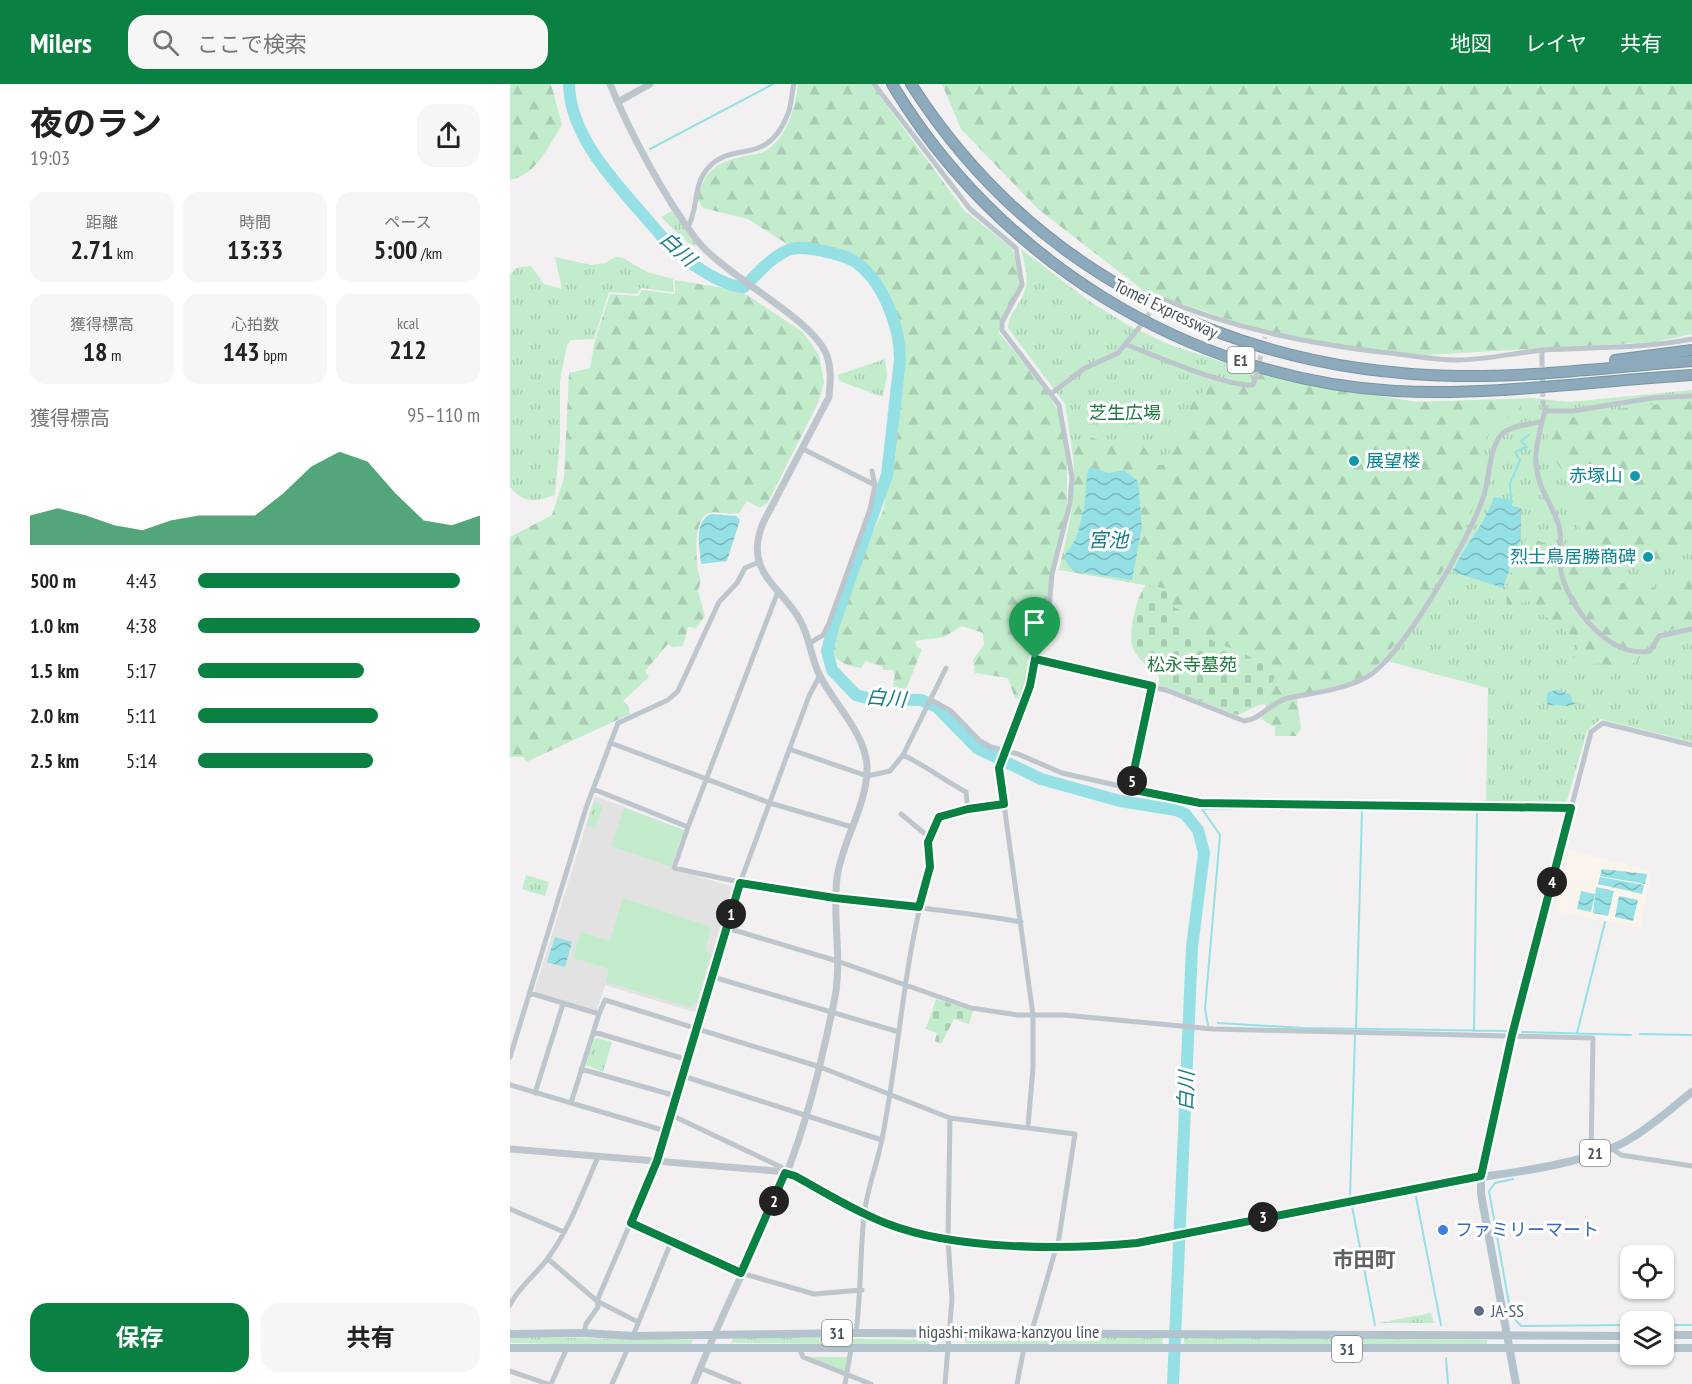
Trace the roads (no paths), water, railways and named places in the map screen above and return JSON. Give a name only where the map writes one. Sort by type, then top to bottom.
[{"type":"highway","name":"Tomei Expressway","points":[[892,84],[914,119],[955,171],[1031,246],[1122,310],[1208,349],[1301,377],[1394,391],[1472,392],[1692,375]]},
{"type":"highway","name":"Tomei Expressway","points":[[910,84],[968,162],[1025,218],[1057,244],[1125,290],[1195,325],[1237,341],[1332,364],[1457,376],[1551,374],[1692,361]]},
{"type":"highway","points":[[1551,374],[1596,363],[1692,350]]},
{"type":"main road","name":"21","points":[[1481,1176],[1557,1164],[1611,1148],[1632,1138],[1692,1092]]},
{"type":"main road","points":[[1481,1176],[1481,1194],[1516,1384]]},
{"type":"main road","name":"higashi-mikawa-kanzyou line","points":[[510,1334],[584,1333],[633,1336],[856,1333],[949,1335],[1506,1334]]},
{"type":"main road","name":"31","points":[[1506,1334],[1620,1336]]},
{"type":"main road","points":[[1674,1335],[1692,1335]]},
{"type":"main road","name":"higashi-mikawa-kanzyou line","points":[[510,1348],[727,1347],[800,1350],[1508,1348]]},
{"type":"main road","name":"31","points":[[1508,1348],[1620,1348]]},
{"type":"main road","points":[[1674,1348],[1692,1348]]},
{"type":"street","points":[[610,84],[688,227],[704,248],[820,341],[827,357],[831,376],[830,397],[760,531],[759,562],[764,575],[777,594],[800,620],[820,675],[860,741],[867,762],[867,776],[840,860],[835,898],[837,984],[820,1067],[806,1116],[785,1173],[694,1384]]},
{"type":"street","points":[[618,102],[650,84]]},
{"type":"street","points":[[688,227],[695,215],[696,190],[705,173],[716,162],[757,151],[772,141],[787,118],[794,84]]},
{"type":"street","points":[[874,84],[970,209],[1016,248],[1022,285],[1002,322],[1002,330],[1059,405],[1071,465],[1072,492],[1052,574],[1047,630],[1035,659],[1030,686],[999,768],[1034,1015],[1034,1068],[1028,1126]]},
{"type":"street","points":[[1160,298],[1209,318],[1266,335],[1343,349],[1458,360],[1542,351],[1641,347],[1692,339]]},
{"type":"street","points":[[1052,393],[1085,368],[1109,359],[1127,345],[1138,329]]},
{"type":"street","points":[[1127,345],[1198,371],[1241,383],[1253,385],[1257,373]]},
{"type":"street","points":[[1542,351],[1542,362]]},
{"type":"street","points":[[1545,411],[1573,411],[1652,398],[1692,396]]},
{"type":"street","points":[[1543,403],[1545,411],[1536,443],[1535,470],[1558,523],[1563,578],[1586,624],[1604,637],[1637,653],[1650,651],[1659,636],[1692,629]]},
{"type":"street","points":[[1035,659],[1152,686],[1244,721],[1250,720],[1277,702],[1320,693],[1360,680],[1375,672],[1419,616],[1453,561],[1477,516],[1500,438],[1510,429],[1542,421]]},
{"type":"street","points":[[803,449],[875,485]]},
{"type":"street","points":[[810,643],[823,635],[829,622],[875,485],[872,471]]},
{"type":"street","points":[[510,1057],[592,789],[618,723],[668,700],[678,692],[719,602],[737,583],[745,568],[759,562]]},
{"type":"street","points":[[777,594],[674,867],[740,883],[835,898],[964,912],[1021,922]]},
{"type":"street","points":[[789,749],[867,776],[890,771],[903,754],[946,668]]},
{"type":"street","points":[[584,1333],[586,1324],[598,1307],[597,1301],[657,1161],[740,883],[789,749],[820,675]]},
{"type":"street","points":[[1130,789],[1152,686]]},
{"type":"street","points":[[931,700],[951,711],[980,741],[1005,752],[1062,773],[1200,803],[1571,808]]},
{"type":"street","points":[[510,1149],[785,1173],[795,1176],[864,1214],[918,1234],[948,1240],[1055,1247],[1097,1247],[1137,1243],[1481,1176],[1512,1035],[1591,732],[1599,724],[1610,724],[1692,745]]},
{"type":"street","points":[[611,744],[770,803],[852,827]]},
{"type":"street","points":[[903,754],[931,768],[938,776],[966,792],[968,809]]},
{"type":"street","points":[[592,789],[688,827]]},
{"type":"street","points":[[856,1333],[862,1290],[864,1214],[882,1140],[919,907],[930,867],[928,848],[930,838],[939,817],[968,809],[1004,804]]},
{"type":"street","points":[[902,814],[930,838]]},
{"type":"street","points":[[727,928],[837,961],[970,1008],[1034,1015],[1064,1015],[1182,1028],[1593,1038],[1591,1154]]},
{"type":"street","points":[[713,977],[899,1032]]},
{"type":"street","points":[[530,993],[599,1014]]},
{"type":"street","points":[[571,1103],[605,1000],[820,1067],[950,1118],[1028,1126],[1075,1134],[1059,1238],[1031,1334]]},
{"type":"street","points":[[535,1093],[563,1004]]},
{"type":"street","points":[[594,1032],[688,1060]]},
{"type":"street","points":[[581,1069],[676,1096]]},
{"type":"street","points":[[683,1076],[882,1140]]},
{"type":"street","points":[[510,1086],[666,1131]]},
{"type":"street","points":[[670,1115],[781,1167],[785,1173]]},
{"type":"street","points":[[945,1384],[952,1299],[948,1240],[950,1118]]},
{"type":"street","points":[[1611,1148],[1621,1155],[1692,1166]]},
{"type":"street","points":[[510,1305],[512,1293],[548,1259],[564,1233],[597,1157]]},
{"type":"street","points":[[510,1209],[564,1233]]},
{"type":"street","points":[[631,1223],[741,1273],[814,1294],[862,1290]]},
{"type":"street","points":[[633,1336],[671,1242]]},
{"type":"street","points":[[548,1259],[597,1301],[638,1322]]},
{"type":"street","points":[[510,1371],[550,1384],[567,1348]]},
{"type":"street","points":[[612,1384],[628,1348]]},
{"type":"street","points":[[1017,1384],[1024,1348]]},
{"type":"street","points":[[845,1384],[851,1349]]},
{"type":"street","points":[[800,1350],[803,1357],[871,1384]]},
{"type":"street","points":[[700,1368],[739,1384]]},
{"type":"water","name":"宮池","points":[[1090,467],[1109,473],[1124,470],[1138,481],[1142,527],[1132,580],[1074,571],[1066,561],[1066,554],[1075,540],[1081,520]]},
{"type":"water","points":[[1494,497],[1513,500],[1512,506],[1521,508],[1521,538],[1503,588],[1453,572]]},
{"type":"water","points":[[711,514],[736,516],[740,520],[727,561],[701,564],[700,529],[705,518]]},
{"type":"water","points":[[1556,690],[1570,694],[1573,702],[1578,703],[1568,706],[1548,705],[1546,700],[1548,692]]},
{"type":"water","points":[[1602,869],[1647,874],[1645,884],[1600,876]]},
{"type":"water","points":[[1600,877],[1644,885],[1642,894],[1598,884]]},
{"type":"water","points":[[1596,887],[1614,891],[1608,916],[1593,913]]},
{"type":"water","points":[[1581,891],[1595,894],[1591,912],[1577,909]]},
{"type":"water","points":[[1619,896],[1638,900],[1633,921],[1615,917]]},
{"type":"water","points":[[555,937],[572,942],[565,967],[547,962]]},
{"type":"waterway","name":"白川","points":[[569,84],[572,107],[580,130],[592,151],[623,192],[672,249],[687,260],[726,283],[744,287],[766,265],[791,249],[827,252],[850,259],[864,269],[888,305],[897,333],[900,359],[887,475],[834,624],[827,651],[832,670],[856,695],[871,699],[921,700],[937,707],[977,748],[1041,779],[1120,801],[1176,810],[1185,814],[1198,830],[1204,853],[1192,947],[1173,1384]]},
{"type":"waterway","points":[[650,149],[773,84]]},
{"type":"waterway","points":[[1511,499],[1510,484],[1520,460],[1515,452],[1527,447],[1521,441],[1529,435]]},
{"type":"waterway","points":[[1208,1025],[1205,1009],[1220,835],[1202,809],[1256,808]]},
{"type":"waterway","points":[[1356,1029],[1362,811]]},
{"type":"waterway","points":[[1474,1031],[1477,813]]},
{"type":"waterway","points":[[1577,1033],[1605,922]]},
{"type":"waterway","points":[[1218,1023],[1304,1028],[1508,1031]]},
{"type":"waterway","points":[[1522,1032],[1631,1035]]},
{"type":"waterway","points":[[1640,1034],[1692,1035]]},
{"type":"waterway","points":[[1355,1035],[1350,1196],[1375,1325]]},
{"type":"waterway","points":[[1513,1179],[1495,1183],[1489,1191],[1511,1315],[1521,1326],[1620,1325]]},
{"type":"waterway","points":[[1416,1197],[1441,1325]]},
{"type":"waterway","points":[[1674,1325],[1692,1325]]},
{"type":"waterway","points":[[1446,1358],[1448,1384]]},
{"type":"tunnel","points":[[1138,329],[1156,304]]},
{"type":"tunnel","points":[[1258,368],[1265,337]]},
{"type":"tunnel","points":[[1542,362],[1543,403]]},
{"type":"place","name":"展望楼","points":[[1354,461]]},
{"type":"place","name":"赤塚山","points":[[1635,476]]},
{"type":"place","name":"烈士鳥居勝商碑","points":[[1648,557]]},
{"type":"place","name":"ファミリーマート","points":[[1443,1230]]},
{"type":"place","name":"JA-SS","points":[[1479,1311]]},
{"type":"district","name":"市田町","points":[[1364,1260]]},
{"type":"park label","name":"芝生広場","points":[[1125,413]]},
{"type":"park label","name":"松永寺墓苑","points":[[1192,665]]}]
